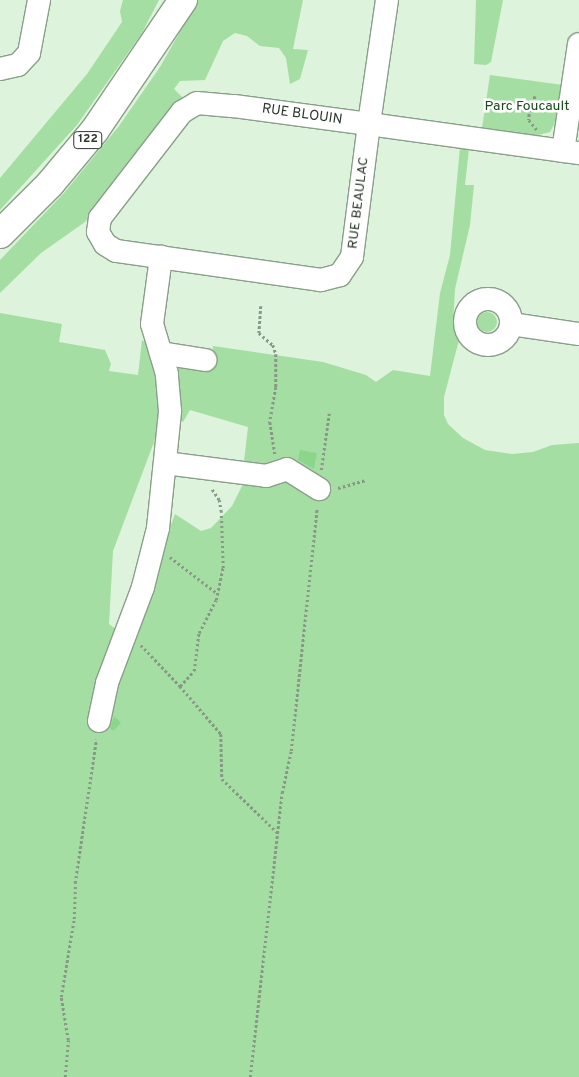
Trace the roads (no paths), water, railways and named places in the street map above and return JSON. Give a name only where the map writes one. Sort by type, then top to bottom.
[{"type":"main road","points":[[161,34],[175,0]]},
{"type":"main road","name":"122","points":[[0,234],[81,149],[131,81],[183,0]]},
{"type":"street","points":[[0,69],[18,65],[30,53],[39,0]]},
{"type":"street","name":"RUE BEAULAC","points":[[100,238],[116,251],[320,280],[340,275],[352,257],[387,0]]},
{"type":"street","points":[[571,152],[579,44]]},
{"type":"street","name":"RUE BLOUIN","points":[[100,238],[97,226],[100,218],[182,112],[192,104],[211,103],[571,152]]},
{"type":"street","points":[[99,722],[125,629],[154,546],[165,463],[170,402],[161,352],[152,319],[161,257]]},
{"type":"street","points":[[510,324],[579,334]]},
{"type":"street","points":[[161,352],[205,360]]},
{"type":"street","points":[[165,463],[266,476],[281,470],[294,472],[319,490]]},
{"type":"park label","name":"Parc Foucault","points":[[527,107]]}]
